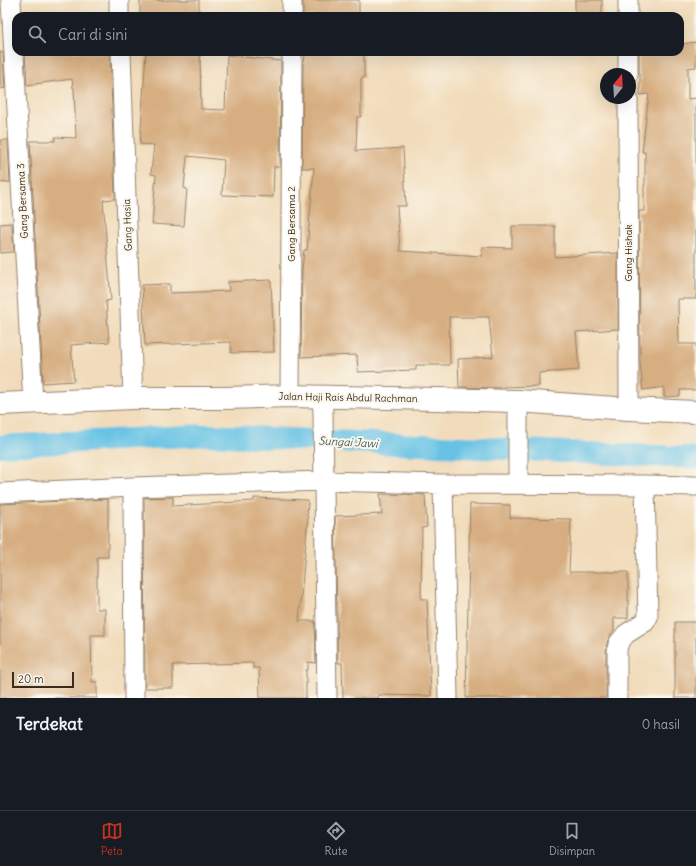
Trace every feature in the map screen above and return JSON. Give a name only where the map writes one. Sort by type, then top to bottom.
[{"type":"street","name":"Gang Bersama 3","points":[[11,0],[12,18]]},
{"type":"street","points":[[119,0],[119,12]]},
{"type":"street","points":[[292,0],[292,12]]},
{"type":"street","points":[[628,0],[628,12]]},
{"type":"street","name":"Gang Bersama 3","points":[[14,56],[33,403]]},
{"type":"street","name":"Gang Hasia","points":[[120,56],[133,398]]},
{"type":"street","name":"Gang Bersama 2","points":[[290,396],[292,56]]},
{"type":"street","points":[[628,56],[628,68]]},
{"type":"street","name":"Gang Hishak","points":[[628,104],[629,409]]},
{"type":"street","name":"Jalan Haji Rais Abdul Rachman","points":[[0,404],[133,398],[290,396],[322,405],[518,401],[696,412]]},
{"type":"street","points":[[518,401],[518,481]]},
{"type":"street","points":[[322,405],[327,698]]},
{"type":"street","points":[[0,492],[324,481],[443,484],[518,481],[696,486]]},
{"type":"street","points":[[443,484],[448,698]]},
{"type":"street","points":[[617,698],[616,652],[618,644],[626,634],[645,622],[648,617],[645,485]]},
{"type":"street","points":[[133,487],[134,698]]},
{"type":"building","points":[[199,0],[199,12],[140,12],[140,1]]},
{"type":"building","points":[[303,0],[359,0],[359,12],[303,12]]},
{"type":"building","points":[[575,0],[602,0],[602,12],[575,12]]},
{"type":"building","points":[[696,42],[696,67],[688,68],[688,99],[696,98],[696,299],[678,299],[679,344],[696,344],[696,390],[680,390],[680,396],[664,397],[664,387],[643,390],[640,362],[639,211],[644,211],[645,152],[642,152],[649,94],[640,95],[639,56],[684,56],[684,44]]},
{"type":"building","points":[[0,52],[3,52],[5,88],[0,89]]},
{"type":"building","points":[[25,56],[110,56],[115,199],[103,200],[111,300],[106,301],[109,342],[71,345],[74,381],[43,383],[30,141],[55,141],[55,137],[76,138],[74,88],[72,79],[27,85]]},
{"type":"building","points":[[146,56],[200,56],[201,109],[225,110],[227,56],[281,61],[280,167],[274,167],[273,197],[222,195],[224,160],[187,156],[184,188],[187,189],[184,226],[152,224],[156,175],[151,174],[154,145],[140,144]]},
{"type":"building","points":[[305,56],[364,56],[364,78],[361,78],[361,117],[357,117],[356,151],[403,148],[406,206],[397,206],[400,251],[482,256],[482,247],[512,248],[512,226],[555,226],[555,257],[618,253],[618,329],[576,332],[579,370],[539,373],[539,386],[503,388],[459,387],[458,359],[493,357],[489,317],[449,317],[450,365],[416,365],[416,370],[358,372],[357,355],[301,357],[302,270],[304,250],[307,250],[314,168],[302,168]]},
{"type":"building","points":[[0,140],[8,140],[10,182],[0,183]]},
{"type":"building","points":[[12,223],[14,252],[0,253],[0,224]]},
{"type":"building","points":[[271,280],[274,352],[231,353],[231,342],[145,345],[142,285],[170,284],[170,293],[229,291],[228,282]]},
{"type":"building","points":[[380,494],[425,495],[427,527],[422,528],[421,599],[427,599],[431,696],[378,695],[378,698],[343,698],[342,663],[338,663],[335,516],[382,514]]},
{"type":"building","points":[[173,497],[173,506],[254,501],[254,498],[308,500],[308,517],[299,621],[315,621],[316,663],[308,662],[308,670],[306,670],[306,698],[260,698],[259,668],[253,668],[253,663],[173,665],[173,688],[145,688],[144,498]]},
{"type":"building","points":[[108,499],[108,557],[97,557],[97,609],[105,609],[105,635],[91,635],[92,682],[97,682],[97,698],[0,698],[0,504]]},
{"type":"building","points":[[470,504],[510,505],[510,518],[571,519],[569,572],[628,572],[628,618],[614,618],[614,631],[609,637],[607,643],[606,698],[466,698]]},
{"type":"building","points":[[675,622],[696,622],[696,698],[675,698]]},
{"type":"waterway","name":"Sungai Jawi","points":[[0,446],[206,435],[696,458]]}]
